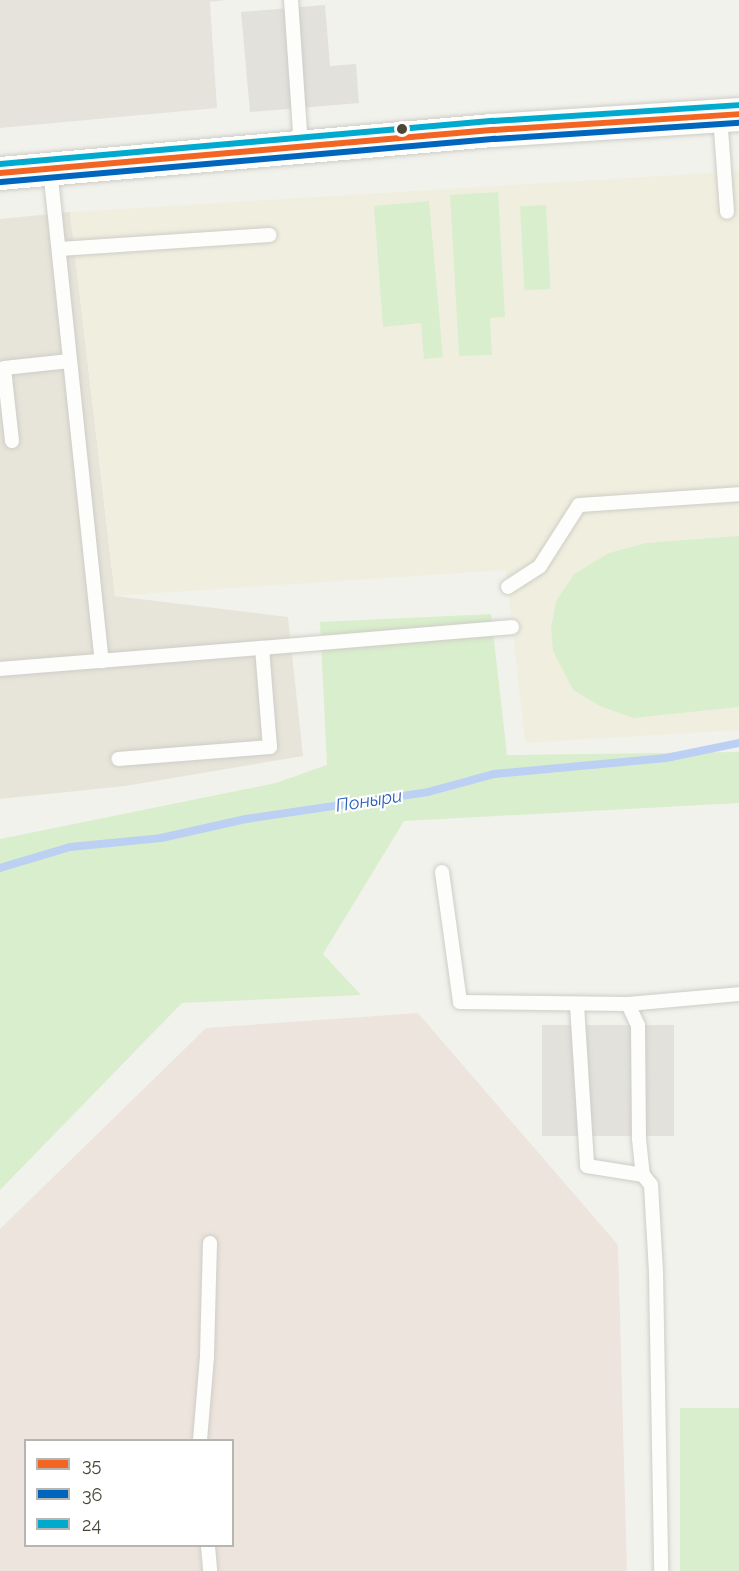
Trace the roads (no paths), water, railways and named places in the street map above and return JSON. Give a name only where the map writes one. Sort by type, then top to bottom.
[{"type":"street","points":[[0,173],[494,130],[729,115]]},
{"type":"lane","points":[[291,0],[301,147]]},
{"type":"lane","points":[[728,212],[729,115]]},
{"type":"lane","points":[[50,169],[102,661]]},
{"type":"lane","points":[[58,249],[270,235]]},
{"type":"lane","points":[[12,441],[4,368],[70,361]]},
{"type":"lane","points":[[508,587],[540,566],[579,505],[739,494]]},
{"type":"lane","points":[[0,669],[512,627]]},
{"type":"lane","points":[[118,759],[270,747],[262,648]]},
{"type":"lane","points":[[442,872],[460,1002],[628,1004],[739,994]]},
{"type":"lane","points":[[628,1004],[638,1025],[639,1139],[643,1174],[651,1185],[656,1272],[661,1571]]},
{"type":"lane","points":[[577,1005],[587,1166],[643,1174]]},
{"type":"lane","points":[[200,1439],[207,1356],[210,1243]]},
{"type":"lane","points":[[208,1547],[210,1571]]},
{"type":"waterway","name":"Поныри","points":[[0,868],[70,847],[161,838],[246,819],[428,792],[494,774],[666,758],[739,743]]}]
